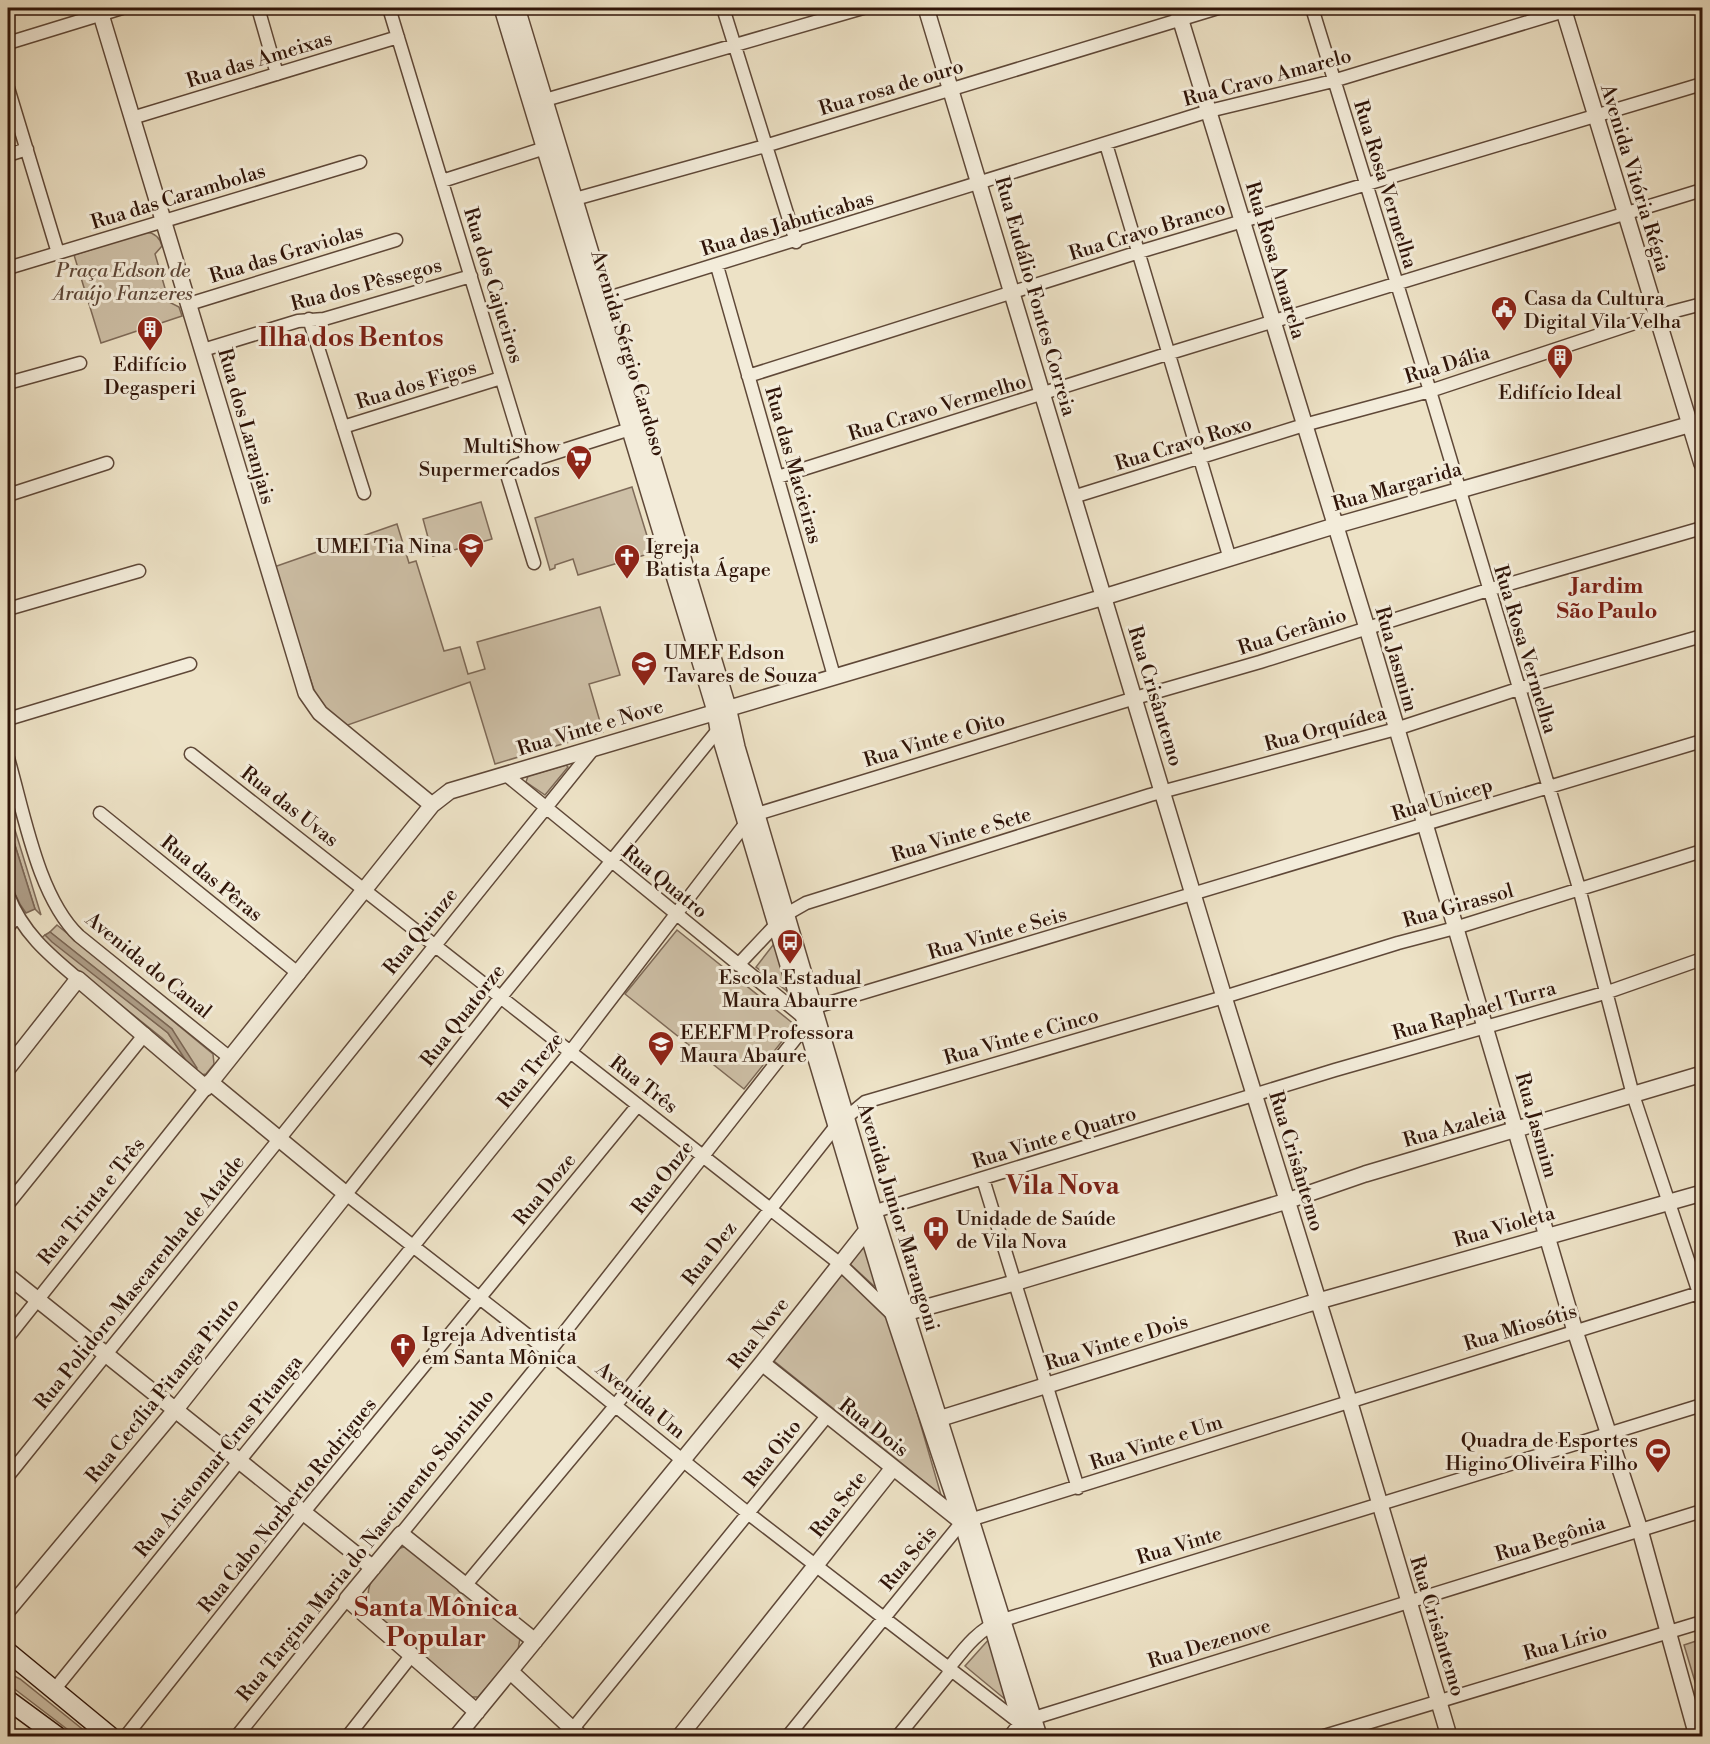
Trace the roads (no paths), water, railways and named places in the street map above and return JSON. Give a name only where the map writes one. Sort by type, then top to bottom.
[{"type":"main road","points":[[8,1652],[110,1737]]},
{"type":"main road","points":[[8,1662],[32,1671]]},
{"type":"main road","points":[[8,1700],[57,1737]]},
{"type":"street","points":[[8,43],[100,10],[122,8]]},
{"type":"street","points":[[258,8],[277,74]]},
{"type":"street","name":"Rua dos Cajueiros","points":[[389,8],[527,462]]},
{"type":"street","name":"Avenida Sérgio Cardoso","points":[[502,8],[538,102],[552,146],[722,709]]},
{"type":"street","name":"Avenida Sérgio Cardoso","points":[[517,8],[538,102]]},
{"type":"street","points":[[723,8],[796,242]]},
{"type":"street","points":[[538,102],[862,8]]},
{"type":"street","name":"Rua Eudálio Fontes Correia","points":[[926,8],[981,183],[1042,395],[1104,597]]},
{"type":"street","name":"Rua rosa de ouro","points":[[568,201],[765,146],[1179,13],[1218,8]]},
{"type":"street","name":"Rua Rosa Vermelha","points":[[1312,8],[1333,81],[1368,185],[1578,888],[1608,992],[1633,1095],[1702,1296]]},
{"type":"street","name":"Rua Cravo Amarelo","points":[[981,183],[1209,111],[1333,81],[1567,8]]},
{"type":"street","name":"Avenida Vitória Régia","points":[[1567,8],[1595,115],[1656,316],[1696,422],[1702,464]]},
{"type":"street","name":"Rua dos Laranjais","points":[[100,10],[306,693],[320,713],[432,805]]},
{"type":"street","name":"Rua Rosa Amarela","points":[[1179,13],[1334,526]]},
{"type":"street","name":"Rua das Ameixas","points":[[132,118],[398,37]]},
{"type":"street","name":"Rua Cravo Branco","points":[[748,376],[1139,252],[1702,84]]},
{"type":"street","points":[[8,88],[58,253]]},
{"type":"street","points":[[1106,144],[1230,559]]},
{"type":"street","points":[[442,181],[552,146]]},
{"type":"street","points":[[8,155],[27,149]]},
{"type":"street","name":"Rua das Carambolas","points":[[8,268],[360,162]]},
{"type":"street","name":"Rua das Jabuticabas","points":[[598,301],[796,242],[981,183]]},
{"type":"street","name":"Rua Cravo Vermelho","points":[[778,477],[1170,353],[1702,190]]},
{"type":"street","name":"Rua das Graviolas","points":[[189,304],[396,240]]},
{"type":"street","name":"Rua das Macieiras","points":[[717,266],[834,676]]},
{"type":"street","name":"Rua dos Pêssegos","points":[[203,350],[309,319],[324,319],[471,276]]},
{"type":"street","name":"Rua Dália","points":[[1304,425],[1430,391],[1656,316],[1702,304]]},
{"type":"street","points":[[309,319],[364,493]]},
{"type":"street","points":[[8,383],[80,363]]},
{"type":"street","name":"Rua dos Figos","points":[[343,427],[501,378]]},
{"type":"street","name":"Rua Margarida","points":[[1104,597],[1334,526],[1696,422]]},
{"type":"street","name":"Rua Cravo Roxo","points":[[1073,497],[1304,425]]},
{"type":"street","points":[[534,563],[508,474],[511,468],[636,427]]},
{"type":"street","points":[[8,495],[107,464]]},
{"type":"street","name":"Rua Jasmim","points":[[1334,526],[1367,628],[1423,826],[1486,1028],[1575,1331],[1640,1530],[1696,1735]]},
{"type":"street","name":"Rua Gerânio","points":[[1135,698],[1260,662],[1488,590],[1702,528]]},
{"type":"street","points":[[8,609],[139,571]]},
{"type":"street","name":"Rua Vinte e Nove","points":[[208,1085],[432,805],[450,791],[1104,597]]},
{"type":"street","name":"Rua Crisântemo","points":[[1104,597],[1193,896],[1349,1400],[1449,1737]]},
{"type":"street","name":"Rua Orquídea","points":[[1163,792],[1396,729],[1518,688],[1702,636]]},
{"type":"street","points":[[8,719],[190,664]]},
{"type":"street","name":"Rua Vinte e Oito","points":[[751,819],[1135,698]]},
{"type":"street","name":"Avenida Junior Marangoni","points":[[722,709],[718,730],[751,819]]},
{"type":"street","name":"Avenida Junior Marangoni","points":[[722,709],[807,1017],[933,1420],[967,1521],[1026,1726],[1039,1737]]},
{"type":"street","name":"Rua Quatorze","points":[[346,1194],[500,998],[718,730]]},
{"type":"street","name":"Rua Unicep","points":[[1193,896],[1702,741]]},
{"type":"street","name":"Rua Quinze","points":[[279,1140],[594,747]]},
{"type":"street","name":"Rua das Uvas","points":[[191,754],[365,888]]},
{"type":"street","name":"Avenida do Canal","points":[[8,758],[47,890],[63,919],[79,936],[230,1058]]},
{"type":"street","name":"Rua Quatro","points":[[505,774],[738,965],[807,1017]]},
{"type":"street","name":"Rua Vinte e Sete","points":[[738,965],[781,919],[806,903],[1163,792]]},
{"type":"street","name":"Rua das Pêras","points":[[100,813],[299,974]]},
{"type":"street","name":"Rua Treze","points":[[413,1248],[571,1051],[751,819]]},
{"type":"street","name":"Rua Girassol","points":[[1224,997],[1702,851]]},
{"type":"street","name":"Rua Três","points":[[365,888],[500,998],[704,1156],[900,1314]]},
{"type":"street","points":[[8,895],[16,916],[38,945],[208,1085]]},
{"type":"street","name":"Rua Vinte e Seis","points":[[807,1017],[1193,896]]},
{"type":"street","points":[[8,927],[16,916]]},
{"type":"street","name":"Rua Raphael Turra","points":[[1256,1095],[1608,992],[1702,959]]},
{"type":"street","points":[[8,1068],[78,979]]},
{"type":"street","name":"Rua Vinte e Cinco","points":[[841,1121],[865,1102],[1224,997]]},
{"type":"street","name":"Rua Onze","points":[[549,1352],[704,1156],[807,1017]]},
{"type":"street","points":[[8,1204],[145,1034]]},
{"type":"street","name":"Rua Azaleia","points":[[900,1314],[1014,1283],[1287,1201],[1365,1174],[1702,1074]]},
{"type":"street","name":"Avenida Um","points":[[208,1085],[413,1248],[549,1352],[749,1515],[1026,1726]]},
{"type":"street","name":"Rua Trinta e Três","points":[[8,1337],[208,1085]]},
{"type":"street","name":"Rua Vinte e Quatro","points":[[871,1220],[983,1179],[1256,1095]]},
{"type":"street","name":"Rua Doze","points":[[479,1299],[638,1105]]},
{"type":"street","name":"Rua Dez","points":[[464,1587],[615,1406],[769,1208],[841,1121]]},
{"type":"street","name":"Rua Polidoro Mascarenha de Ataíde","points":[[8,1476],[279,1140]]},
{"type":"street","points":[[983,1179],[1078,1488]]},
{"type":"street","name":"Rua Violeta","points":[[1318,1302],[1702,1193]]},
{"type":"street","name":"Rua Cecília Pitanga Pinto","points":[[8,1610],[176,1409],[346,1194]]},
{"type":"street","name":"Rua Nove","points":[[457,1737],[762,1363],[871,1220]]},
{"type":"street","name":"Rua Aristomar Crus Pitanga","points":[[54,1690],[413,1248]]},
{"type":"street","points":[[8,1276],[373,1568]]},
{"type":"street","name":"Rua Miosótis","points":[[1349,1400],[1575,1331],[1702,1296]]},
{"type":"street","name":"Rua Cabo Norberto Rodrigues","points":[[126,1737],[303,1513],[479,1299]]},
{"type":"street","name":"Rua Vinte e Dois","points":[[933,1420],[1318,1302]]},
{"type":"street","name":"Rua Targina Maria do Nascimento Sobrinho","points":[[237,1737],[549,1352]]},
{"type":"street","name":"Rua Dois","points":[[762,1363],[893,1468],[967,1521]]},
{"type":"street","name":"Rua Vinte e Um","points":[[967,1521],[1078,1488],[1349,1400]]},
{"type":"street","name":"Rua Vinte","points":[[997,1622],[1702,1405]]},
{"type":"street","name":"Rua Oito","points":[[573,1734],[826,1416]]},
{"type":"street","name":"Rua Sete","points":[[680,1737],[893,1468]]},
{"type":"street","name":"Rua Begônia","points":[[1409,1602],[1702,1511]]},
{"type":"street","name":"Rua Seis","points":[[788,1737],[967,1521]]},
{"type":"street","points":[[401,1534],[464,1587],[534,1641]]},
{"type":"street","points":[[347,1599],[477,1712]]},
{"type":"street","name":"Rua Dezenove","points":[[1026,1726],[1409,1602]]},
{"type":"street","points":[[898,1737],[966,1647],[997,1622]]},
{"type":"street","name":"Rua Lírio","points":[[1324,1737],[1438,1700],[1702,1622]]},
{"type":"street","points":[[348,1737],[411,1656]]},
{"type":"street","points":[[510,1671],[573,1734]]},
{"type":"street","points":[[1010,1737],[1026,1726]]},
{"type":"place","name":"Casa da Cultura Digital Vila Velha","points":[[1504,332]]},
{"type":"place","name":"Edifício Degasperi","points":[[150,352]]},
{"type":"place","name":"Edifício Ideal","points":[[1560,380]]},
{"type":"place","name":"MultiShow Supermercados","points":[[579,481]]},
{"type":"place","name":"UMEI Tia Nina","points":[[471,569]]},
{"type":"place","name":"Igreja Batista Ágape","points":[[627,580]]},
{"type":"place","name":"UMEF Edson Tavares de Souza","points":[[644,687]]},
{"type":"place","name":"Escola Estadual Maura Abaurre","points":[[790,965]]},
{"type":"place","name":"EEEFM Professora Maura Abaure","points":[[661,1067]]},
{"type":"place","name":"Unidade de Saúde de Vila Nova","points":[[936,1252]]},
{"type":"place","name":"Igreja Adventista em Santa Mônica","points":[[403,1369]]},
{"type":"place","name":"Quadra de Esportes Higino Oliveira Filho","points":[[1658,1474]]},
{"type":"district","name":"Ilha dos Bentos","points":[[351,337]]},
{"type":"district","name":"Jardim São Paulo","points":[[1607,598]]},
{"type":"district","name":"Vila Nova","points":[[1063,1185]]},
{"type":"district","name":"Santa Mônica Popular","points":[[436,1622]]},
{"type":"park label","name":"Praça Edson de Araújo Fanzeres","points":[[123,282]]}]
